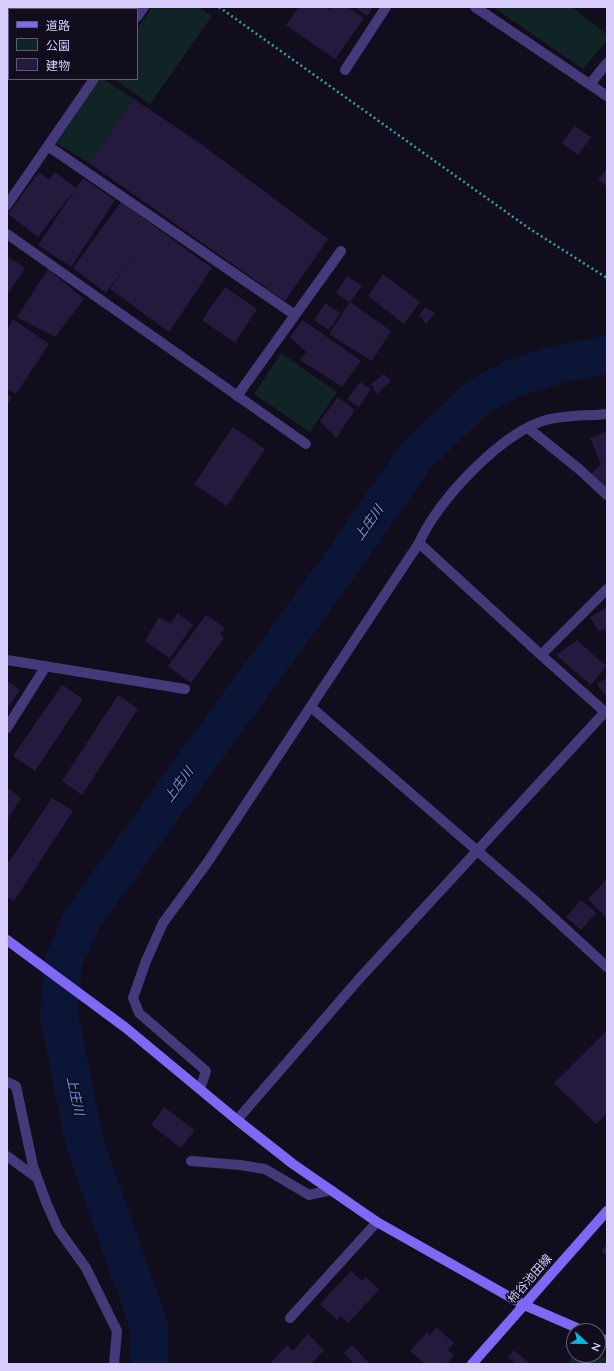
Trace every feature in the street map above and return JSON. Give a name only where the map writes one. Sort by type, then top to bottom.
[{"type":"street","points":[[138,16],[144,7]]},
{"type":"street","points":[[345,70],[386,7]]},
{"type":"street","points":[[475,7],[607,96]]},
{"type":"street","points":[[590,84],[607,63]]},
{"type":"street","points":[[7,205],[93,80]]},
{"type":"street","points":[[48,146],[295,315]]},
{"type":"street","points":[[7,234],[306,444]]},
{"type":"street","points":[[237,396],[341,251]]},
{"type":"street","points":[[200,1089],[206,1071],[138,1013],[133,998],[146,961],[163,923],[208,863],[419,543],[424,531],[465,477],[491,452],[528,428],[546,420],[607,414]]},
{"type":"street","points":[[528,428],[579,469],[607,495]]},
{"type":"street","points":[[236,1120],[359,979],[476,851],[606,713],[419,543]]},
{"type":"street","points":[[541,655],[607,588]]},
{"type":"street","points":[[7,660],[185,689]]},
{"type":"street","points":[[7,728],[46,666]]},
{"type":"street","points":[[311,706],[533,899],[607,967]]},
{"type":"street","points":[[7,940],[126,1028],[236,1120],[293,1164],[377,1222],[524,1305],[566,1323]]},
{"type":"street","points":[[7,1082],[16,1086],[37,1178],[46,1202],[58,1229],[86,1268],[117,1331],[114,1364]]},
{"type":"street","points":[[7,1156],[37,1178]]},
{"type":"street","points":[[191,1161],[265,1169],[309,1195],[331,1190]]},
{"type":"street","name":"柿谷池田線","points":[[472,1364],[607,1211]]},
{"type":"street","points":[[290,1318],[377,1222]]},
{"type":"path","points":[[219,7],[530,229],[607,278]]},
{"type":"green space","points":[[152,7],[198,7],[212,16],[150,104],[115,80],[138,80],[138,28]]},
{"type":"green space","points":[[493,7],[572,7],[607,35],[607,40],[583,69]]},
{"type":"green space","points":[[99,80],[105,80],[134,99],[89,163],[56,143]]},
{"type":"green space","points":[[281,353],[337,392],[310,432],[254,394]]},
{"type":"green space","points":[[607,1358],[607,1364],[568,1364],[606,1363]]},
{"type":"building","points":[[35,7],[51,7],[50,8]]},
{"type":"building","points":[[85,7],[127,7],[126,8],[84,8]]},
{"type":"building","points":[[299,7],[325,7],[329,10],[331,7],[347,7],[364,18],[335,59],[286,25]]},
{"type":"building","points":[[354,7],[373,7],[367,16]]},
{"type":"building","points":[[134,99],[201,144],[328,239],[285,301],[89,163]]},
{"type":"building","points":[[575,126],[591,137],[578,155],[562,143]]},
{"type":"building","points":[[607,169],[607,187],[598,179]]},
{"type":"building","points":[[39,172],[49,180],[55,172],[76,188],[38,237],[8,214]]},
{"type":"building","points":[[83,178],[115,200],[71,267],[38,245]]},
{"type":"building","points":[[121,202],[212,268],[169,332],[110,289],[135,254],[106,293],[73,268]]},
{"type":"building","points":[[7,256],[25,268],[7,295]]},
{"type":"building","points":[[48,269],[84,299],[55,337],[17,317]]},
{"type":"building","points":[[383,274],[420,302],[404,324],[368,296]]},
{"type":"building","points":[[347,276],[362,286],[350,302],[336,293]]},
{"type":"building","points":[[225,287],[257,309],[235,343],[202,320]]},
{"type":"building","points":[[350,302],[391,331],[372,361],[329,334]]},
{"type":"building","points":[[325,303],[340,313],[329,330],[314,320]]},
{"type":"building","points":[[425,307],[435,313],[426,324],[419,315]]},
{"type":"building","points":[[13,319],[49,344],[16,394],[7,389],[7,331]]},
{"type":"building","points":[[303,320],[361,361],[342,387],[300,360],[306,352],[290,337]]},
{"type":"building","points":[[384,374],[391,381],[377,394],[371,384]]},
{"type":"building","points":[[360,382],[371,389],[359,407],[347,399]]},
{"type":"building","points":[[7,394],[12,398],[7,405]]},
{"type":"building","points":[[338,397],[355,410],[336,438],[320,421]]},
{"type":"building","points":[[233,427],[265,449],[227,506],[194,484]]},
{"type":"building","points":[[607,431],[607,489],[591,474],[601,464],[590,438]]},
{"type":"building","points":[[607,607],[607,629],[598,631],[590,617]]},
{"type":"building","points":[[178,613],[193,625],[170,658],[145,641],[159,617],[171,623]]},
{"type":"building","points":[[206,615],[225,628],[220,634],[224,638],[191,683],[168,666]]},
{"type":"building","points":[[577,640],[606,666],[591,685],[556,655]]},
{"type":"building","points":[[607,678],[607,694],[605,695],[597,684]]},
{"type":"building","points":[[7,681],[20,690],[7,709]]},
{"type":"building","points":[[62,685],[83,699],[35,771],[13,756]]},
{"type":"building","points":[[118,695],[138,709],[82,795],[62,781]]},
{"type":"building","points":[[7,788],[21,798],[7,820]]},
{"type":"building","points":[[52,798],[73,811],[14,901],[7,897],[7,865]]},
{"type":"building","points":[[607,879],[607,918],[588,899]]},
{"type":"building","points":[[581,900],[596,913],[581,930],[566,917]]},
{"type":"building","points":[[607,1031],[607,1113],[596,1124],[554,1083]]},
{"type":"building","points":[[164,1107],[195,1130],[181,1148],[151,1125]]},
{"type":"building","points":[[607,1244],[607,1256],[601,1251]]},
{"type":"building","points":[[351,1271],[362,1281],[366,1277],[379,1290],[348,1323],[341,1316],[337,1320],[320,1304]]},
{"type":"building","points":[[436,1327],[454,1343],[448,1350],[454,1355],[447,1364],[425,1364],[410,1351],[427,1332],[430,1335]]},
{"type":"building","points":[[308,1334],[324,1350],[311,1364],[270,1364],[287,1345],[293,1351]]},
{"type":"building","points":[[352,1345],[370,1364],[354,1364],[344,1353]]},
{"type":"building","points":[[514,1350],[530,1364],[516,1364],[508,1357]]},
{"type":"waterway","name":"上庄川","points":[[149,1364],[149,1326],[85,1144],[59,1016],[63,963],[82,919],[335,572],[416,456],[478,397],[514,378],[559,364],[607,354]]}]
